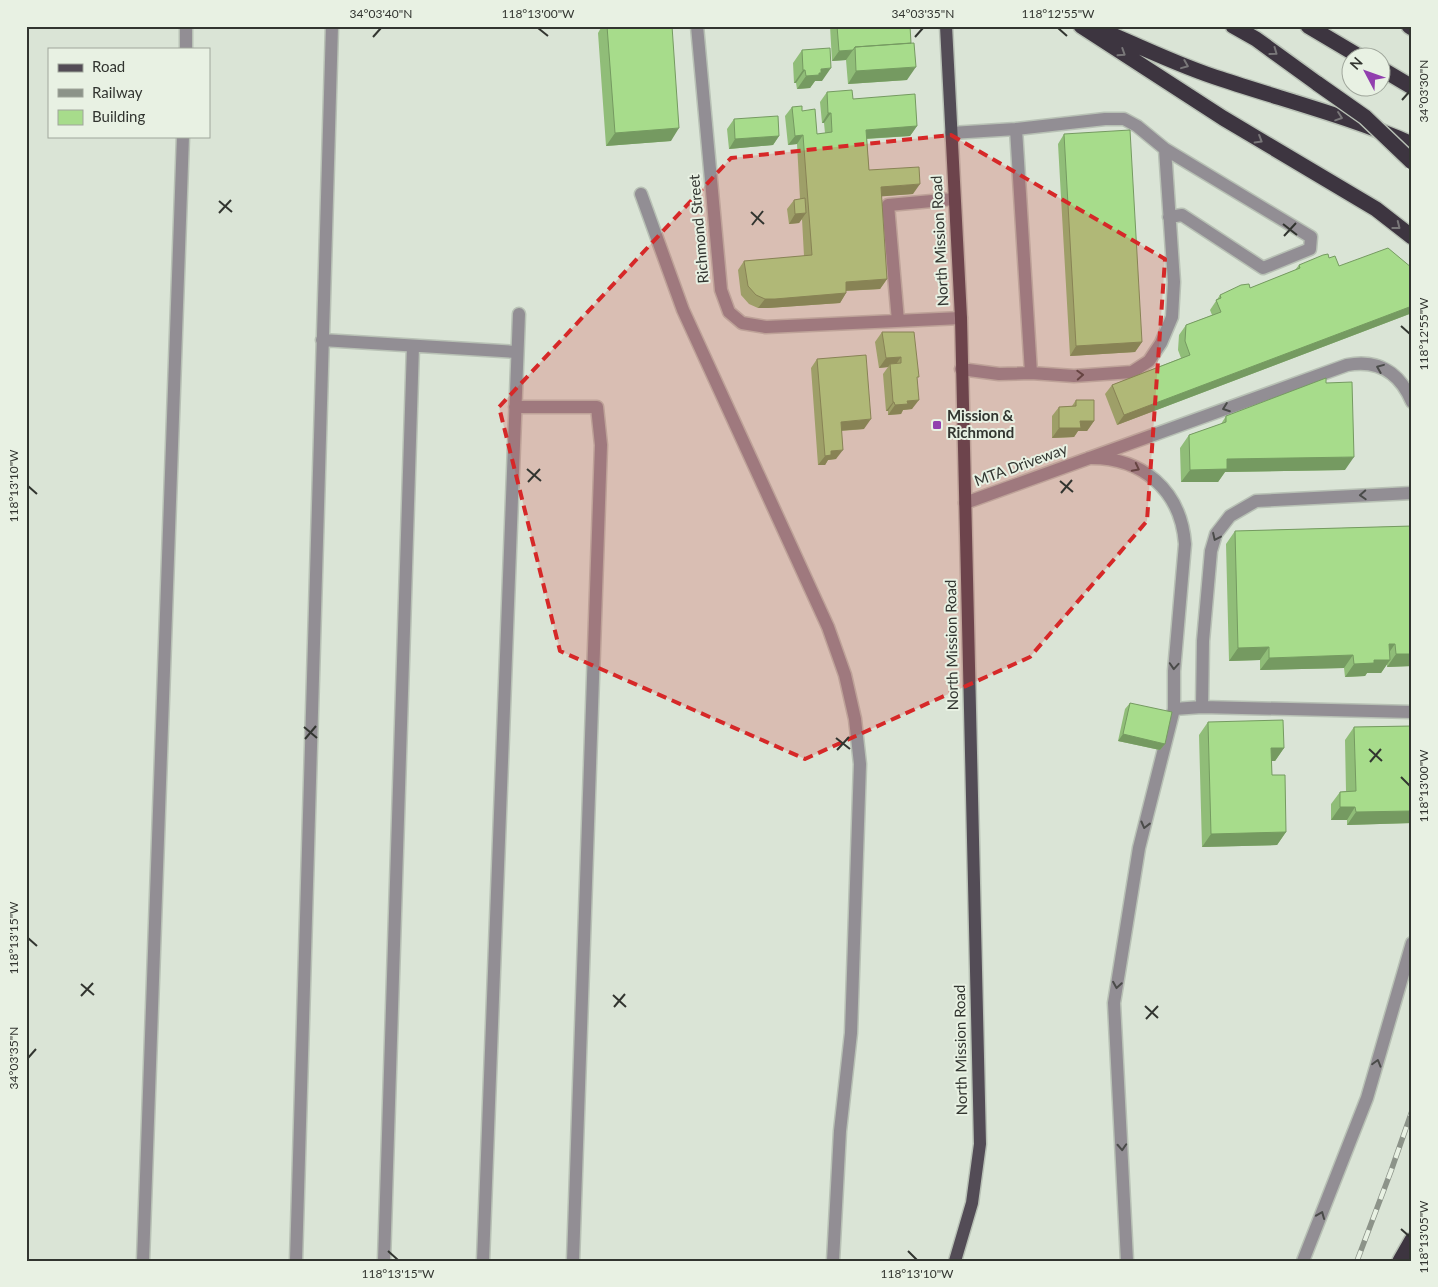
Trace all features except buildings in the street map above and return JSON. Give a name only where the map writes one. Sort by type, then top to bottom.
[{"type":"highway","points":[[1082,26],[1223,118],[1376,209],[1412,237]]},
{"type":"highway","points":[[1092,26],[1218,78],[1314,109],[1412,144]]},
{"type":"highway","points":[[1233,26],[1256,39],[1365,117],[1412,162]]},
{"type":"highway","points":[[1308,26],[1345,48]]},
{"type":"highway","points":[[1390,74],[1412,87]]},
{"type":"highway","points":[[1400,1261],[1412,1240]]},
{"type":"main road","name":"North Mission Road","points":[[946,26],[960,318],[980,1144],[972,1203],[955,1261]]},
{"type":"street","points":[[186,26],[186,48]]},
{"type":"street","points":[[296,1261],[332,26]]},
{"type":"street","name":"Richmond Street","points":[[697,26],[721,290],[730,312],[742,323],[766,327],[960,318]]},
{"type":"street","points":[[951,133],[1016,129],[1105,119],[1124,119],[1137,126],[1165,149],[1311,237],[1310,249],[1263,268],[1182,215],[1169,217]]},
{"type":"street","points":[[1016,129],[1032,373]]},
{"type":"street","points":[[142,1261],[182,138]]},
{"type":"street","points":[[961,370],[999,374],[1032,373],[1074,376],[1132,372],[1149,361],[1161,343],[1172,317],[1174,282],[1165,149]]},
{"type":"street","points":[[641,194],[683,310],[828,627],[845,675],[855,719],[860,764],[851,1033],[840,1132],[833,1261]]},
{"type":"street","points":[[898,321],[888,205],[954,199]]},
{"type":"street","points":[[483,1261],[519,314]]},
{"type":"street","points":[[322,340],[517,352]]},
{"type":"street","points":[[384,1261],[413,346]]},
{"type":"street","name":"MTA Driveway","points":[[965,503],[1353,364],[1372,364],[1390,372],[1403,385],[1412,402]]},
{"type":"street","points":[[515,407],[597,406],[601,445],[573,1261]]},
{"type":"street","points":[[1089,458],[1119,461],[1143,471],[1162,487],[1179,514],[1185,544],[1174,671],[1174,709],[1139,848],[1114,1002],[1127,1261]]},
{"type":"street","points":[[1202,707],[1203,641],[1211,551],[1216,534],[1230,516],[1256,501],[1412,493]]},
{"type":"street","points":[[1174,709],[1202,707],[1412,712]]},
{"type":"street","points":[[1303,1261],[1367,1098],[1412,943]]},
{"type":"highlighted area","points":[[951,135],[1165,259],[1147,521],[1030,657],[805,759],[560,651],[499,407],[731,158]]},
{"type":"railway","points":[[1357,1261],[1412,1111]]},
{"type":"place","name":"Mission & Richmond","points":[[937,425]]}]
